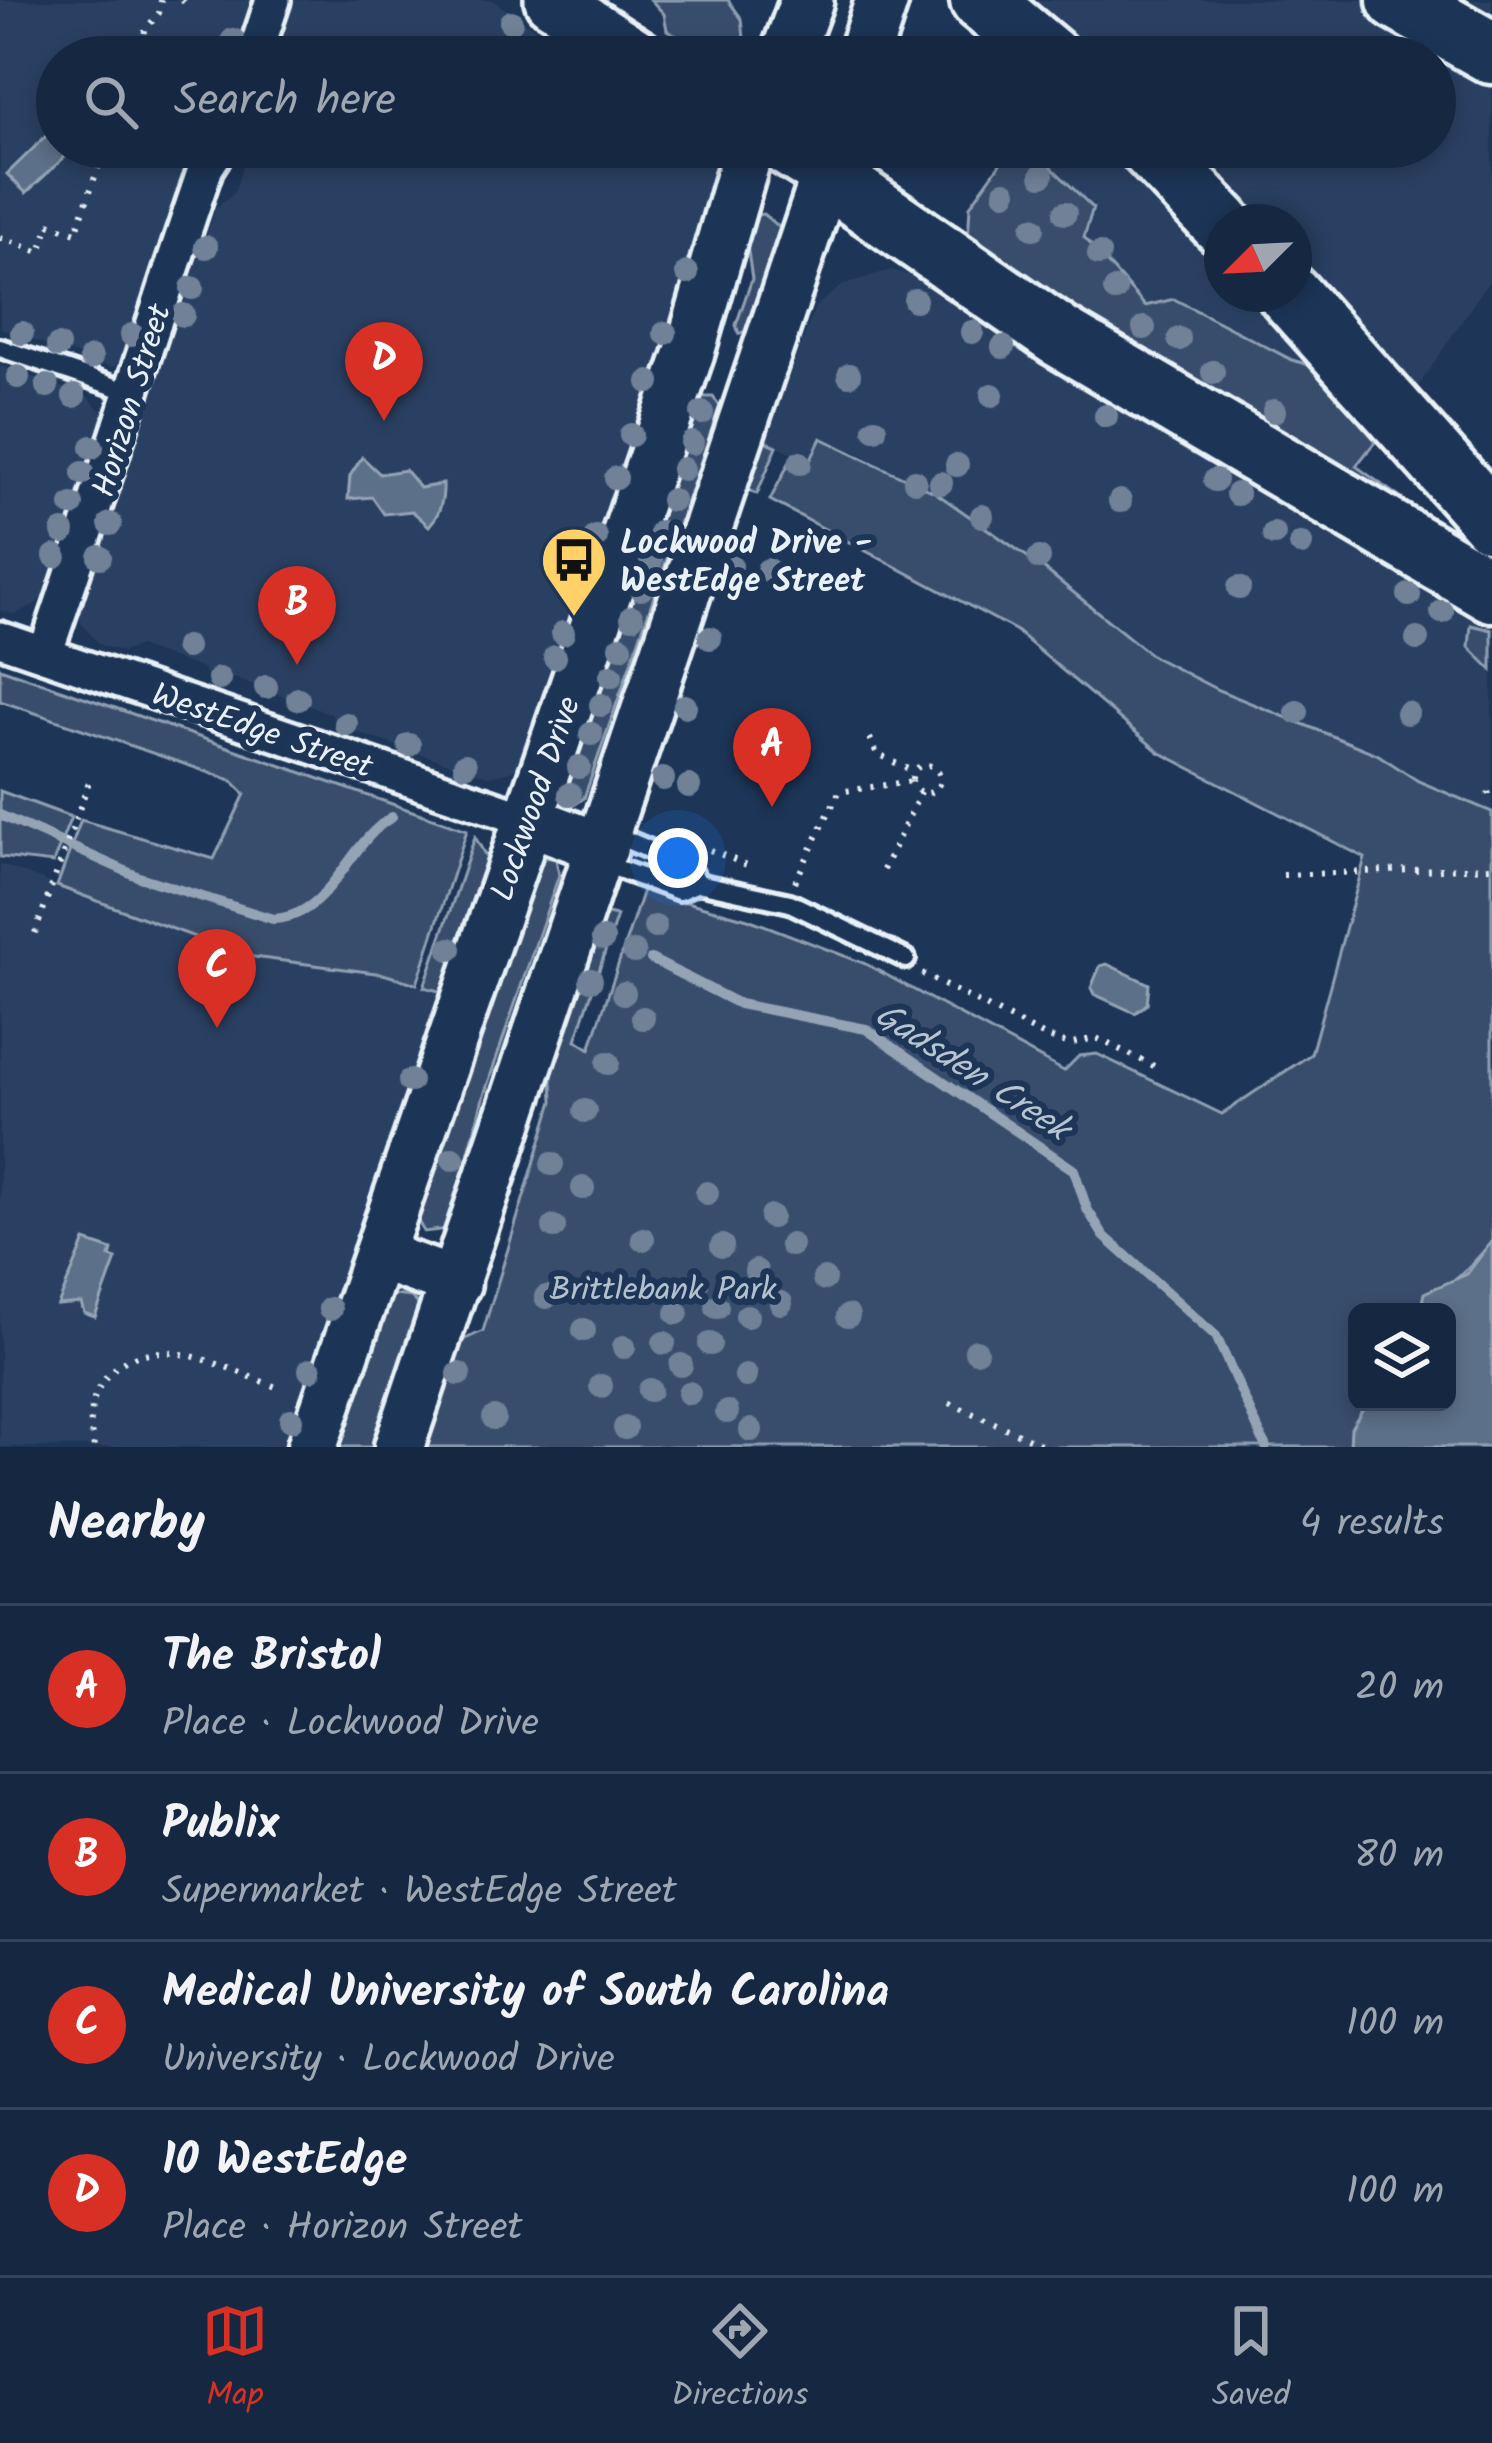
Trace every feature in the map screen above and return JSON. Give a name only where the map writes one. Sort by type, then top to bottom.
[{"type":"highway","points":[[981,0],[1023,36]]},
{"type":"highway","points":[[1398,0],[1492,53]]},
{"type":"highway","points":[[830,168],[1059,336],[1492,591]]},
{"type":"highway","points":[[1169,168],[1204,205]]},
{"type":"highway","points":[[1304,312],[1492,521]]},
{"type":"main road","points":[[550,0],[607,36]]},
{"type":"main road","points":[[794,36],[807,0]]},
{"type":"main road","points":[[870,36],[882,0]]},
{"type":"main road","name":"Lockwood Drive","points":[[312,1447],[689,354],[743,168]]},
{"type":"main road","points":[[399,1447],[603,847],[755,378],[811,168]]},
{"type":"main road","points":[[689,354],[755,378]]},
{"type":"main road","points":[[526,819],[603,847]]},
{"type":"main road","points":[[378,1256],[456,1283]]},
{"type":"street","points":[[261,36],[273,0]]},
{"type":"street","name":"Horizon Street","points":[[45,654],[209,168]]},
{"type":"street","name":"WestEdge Street","points":[[0,639],[526,819]]},
{"type":"lane","points":[[0,348],[133,393]]},
{"type":"lane","points":[[603,847],[679,891],[698,883],[790,903],[906,959]]},
{"type":"lane","points":[[603,847],[690,867],[698,883]]},
{"type":"path","points":[[144,36],[160,0]]},
{"type":"path","points":[[0,238],[40,251],[50,224],[76,233],[98,168]]},
{"type":"path","points":[[871,738],[877,754],[913,777],[921,791]]},
{"type":"path","points":[[787,886],[794,884],[839,792],[913,777],[930,765],[939,774],[938,787],[921,791]]},
{"type":"path","points":[[35,933],[90,778]]},
{"type":"path","points":[[883,870],[921,791]]},
{"type":"path","points":[[1488,792],[1492,802]]},
{"type":"path","points":[[705,851],[716,849],[748,866]]},
{"type":"path","points":[[1283,875],[1492,867]]},
{"type":"path","points":[[906,959],[918,972],[1045,1036],[1068,1044],[1096,1039],[1154,1066]]},
{"type":"path","points":[[94,1447],[92,1404],[102,1382],[140,1353],[164,1349],[282,1389]]},
{"type":"path","points":[[950,1403],[1047,1447]]},
{"type":"shaded area","points":[[0,0],[251,0],[238,36],[36,36],[36,168],[193,168],[124,361],[111,367],[0,328]]},
{"type":"shaded area","points":[[287,0],[492,0],[546,36],[275,36]]},
{"type":"shaded area","points":[[1002,0],[1492,0],[1492,276],[1413,394],[1292,360],[1175,299],[1145,307],[1084,236],[1050,168],[1456,168],[1456,36],[979,36]]},
{"type":"shaded area","points":[[36,146],[36,168],[53,168],[26,193],[7,174]]},
{"type":"shaded area","points":[[242,168],[715,168],[719,194],[525,761],[511,771],[488,776],[337,726],[331,714],[235,678],[221,686],[210,682],[203,669],[139,646],[122,652],[99,644],[81,623],[79,605],[158,371],[153,368],[168,321],[175,323],[216,208],[234,193]]},
{"type":"shaded area","points":[[891,270],[930,280],[1492,605],[1492,812],[1418,781],[1377,754],[1218,690],[1152,656],[1042,567],[936,493],[855,451],[811,460],[765,441],[815,307],[844,284]]},
{"type":"shaded area","points":[[0,366],[87,396],[105,416],[48,589],[36,604],[15,614],[0,611]]},
{"type":"shaded area","points":[[362,457],[380,474],[405,470],[420,488],[443,484],[440,507],[429,526],[412,511],[384,514],[372,497],[348,499],[350,476]]},
{"type":"shaded area","points":[[0,864],[246,956],[383,974],[446,993],[295,1447],[0,1447]]},
{"type":"shaded area","points":[[1107,964],[1149,984],[1147,1004],[1135,1013],[1094,994],[1091,988],[1100,966]]},
{"type":"shaded area","points":[[85,1241],[112,1250],[110,1257],[116,1259],[95,1317],[84,1313],[81,1303],[58,1305]]},
{"type":"shaded area","points":[[1492,1241],[1492,1447],[1350,1447],[1351,1428],[1361,1411],[1456,1411],[1456,1303],[1422,1303],[1424,1293],[1467,1274]]},
{"type":"green space","points":[[651,0],[728,0],[742,19],[744,36],[677,36],[667,30],[664,14]]},
{"type":"green space","points":[[997,168],[1052,168],[1093,208],[1084,237],[1145,306],[1174,299],[1292,360],[1413,394],[1356,466],[1410,505],[1090,323],[968,240],[970,206]]},
{"type":"green space","points":[[763,214],[780,228],[745,331],[739,334],[736,325],[752,279],[746,237],[757,215]]},
{"type":"green space","points":[[699,397],[713,397],[720,406],[584,798],[567,810],[557,802]]},
{"type":"green space","name":"Brittlebank Park","points":[[821,438],[936,493],[1042,567],[1152,656],[1218,690],[1377,754],[1418,781],[1492,812],[1492,1241],[1430,1303],[1348,1303],[1348,1411],[1364,1411],[1350,1447],[417,1447],[452,1345],[483,1331],[553,1101],[551,1061],[602,913],[617,916],[576,1040],[590,1049],[643,890],[748,919],[866,964],[1064,1071],[1079,1056],[1097,1054],[1222,1114],[1311,1054],[1365,858],[1159,752],[1015,630],[770,500],[794,453],[811,459]]},
{"type":"green space","points":[[765,441],[777,446],[757,494],[746,488]]},
{"type":"green space","points":[[1471,625],[1492,630],[1492,670],[1469,647]]},
{"type":"green space","points":[[0,668],[467,830],[417,984],[383,974],[246,956],[57,886],[81,820],[214,859],[245,794],[231,780],[0,701]]},
{"type":"green space","points":[[0,791],[71,817],[53,863],[0,857]]},
{"type":"green space","points":[[475,837],[492,867],[446,993],[424,987]]},
{"type":"green space","points":[[538,856],[556,859],[559,875],[483,1098],[449,1229],[424,1232],[413,1212]]},
{"type":"green space","points":[[394,1295],[411,1297],[421,1307],[381,1447],[330,1447],[383,1302]]},
{"type":"waterway","name":"Gadsden Creek","points":[[0,815],[139,877],[273,919],[310,906],[362,844],[392,817]]},
{"type":"waterway","name":"Gadsden Creek","points":[[651,959],[739,1004],[866,1029],[1074,1170],[1087,1209],[1104,1236],[1216,1336],[1266,1447]]},
{"type":"place","name":"10 WestEdge","points":[[384,421]]},
{"type":"place","name":"Lockwood Drive - WestEdge Street","points":[[574,619]]},
{"type":"place","name":"Publix","points":[[297,665]]},
{"type":"place","name":"The Bristol","points":[[772,807]]},
{"type":"place","name":"Medical University of South Carolina","points":[[217,1028]]}]
